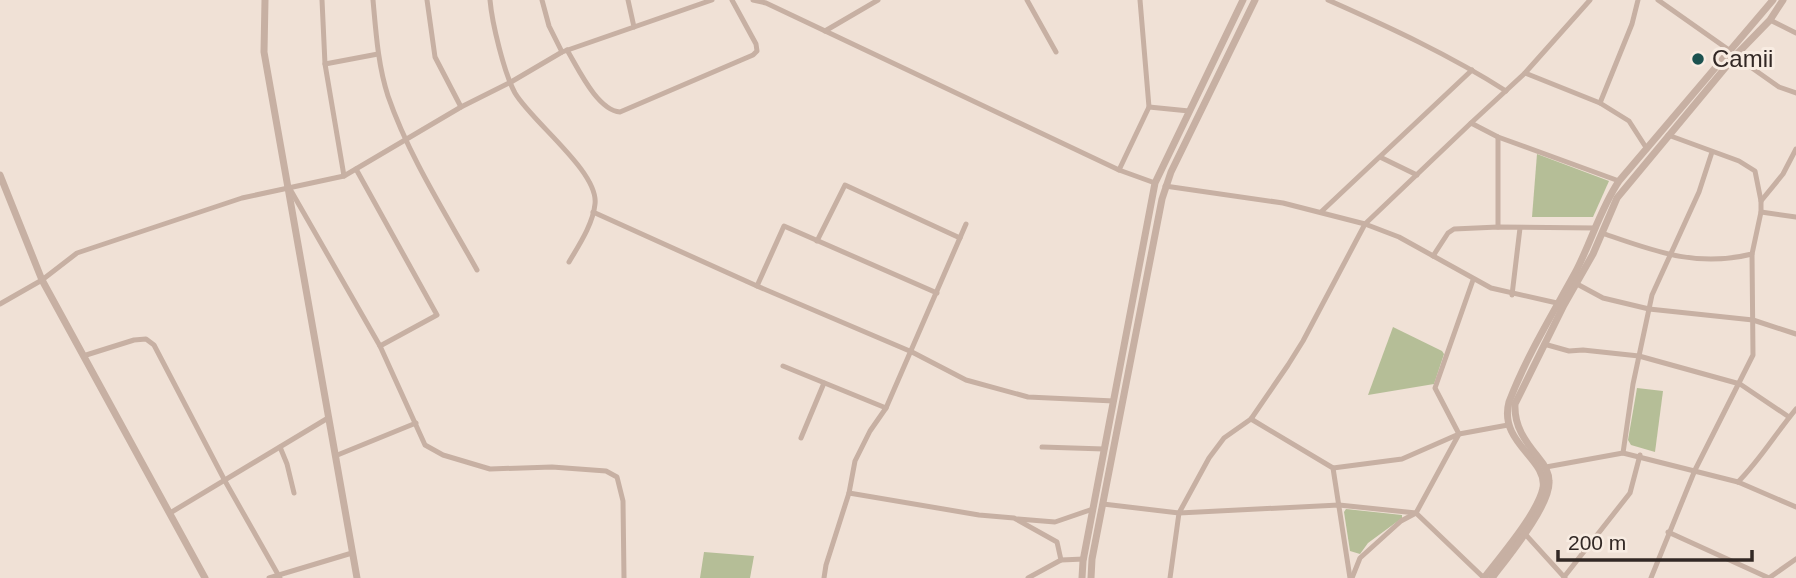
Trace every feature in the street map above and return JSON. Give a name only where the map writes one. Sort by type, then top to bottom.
[{"type":"street","points":[[265,0],[264,52],[357,578]]},
{"type":"street","points":[[322,0],[325,64],[344,176]]},
{"type":"street","points":[[373,0],[378,54],[388,96],[406,140],[477,270]]},
{"type":"street","points":[[427,0],[435,57],[461,107]]},
{"type":"street","points":[[490,0],[491,16],[515,93],[579,166],[589,180],[596,203],[583,238],[569,262]]},
{"type":"street","points":[[542,0],[549,26],[564,51],[599,101],[612,111],[620,112],[753,55],[757,51],[756,44],[732,0]]},
{"type":"street","points":[[628,0],[634,27]]},
{"type":"street","points":[[0,304],[42,280],[77,253],[242,198],[344,176],[461,107],[564,51],[712,0]]},
{"type":"street","points":[[753,0],[766,3],[1119,170],[1165,186],[1283,203],[1365,224],[1399,237],[1473,280],[1512,295],[1561,304]]},
{"type":"street","points":[[825,31],[878,0]]},
{"type":"street","points":[[1027,0],[1056,52]]},
{"type":"street","points":[[1119,170],[1149,107],[1140,0]]},
{"type":"street","points":[[1082,578],[1104,449],[1156,183],[1242,0]]},
{"type":"street","points":[[1091,578],[1092,559],[1165,186],[1255,0]]},
{"type":"street","points":[[1328,0],[1389,27],[1472,70],[1506,91]]},
{"type":"street","points":[[1345,8],[1349,0]]},
{"type":"street","points":[[1170,578],[1179,513],[1209,458],[1224,438],[1251,419],[1303,341],[1365,224],[1525,74],[1590,0]]},
{"type":"street","points":[[1600,103],[1632,24],[1638,0]]},
{"type":"street","points":[[1658,0],[1779,87],[1796,93]]},
{"type":"street","points":[[849,493],[978,515],[1055,522],[1103,504],[1179,513],[1339,505],[1416,513],[1483,578],[1520,529],[1543,488],[1540,471],[1516,439],[1512,424],[1515,404],[1575,274],[1623,188],[1668,135],[1773,0]]},
{"type":"street","points":[[1492,578],[1525,534],[1548,491],[1549,480],[1546,467],[1512,424],[1506,412],[1514,387],[1561,304],[1577,284],[1599,231],[1606,203],[1619,181],[1732,53],[1770,20],[1783,0]]},
{"type":"street","points":[[1770,20],[1796,33]]},
{"type":"street","points":[[325,64],[378,54]]},
{"type":"street","points":[[1321,212],[1472,70]]},
{"type":"street","points":[[1525,74],[1600,103],[1629,121],[1647,149]]},
{"type":"street","points":[[1149,107],[1189,111]]},
{"type":"street","points":[[1471,123],[1498,137],[1619,181]]},
{"type":"street","points":[[1651,578],[1695,470],[1754,355],[1752,254],[1761,212],[1755,171],[1739,161],[1668,135]]},
{"type":"street","points":[[1498,137],[1499,227]]},
{"type":"street","points":[[1760,201],[1783,174],[1796,149]]},
{"type":"street","points":[[1623,453],[1652,295],[1699,192],[1712,152]]},
{"type":"street","points":[[1380,156],[1417,175]]},
{"type":"street","points":[[356,169],[437,315],[380,346]]},
{"type":"street","points":[[0,175],[42,280],[205,578]]},
{"type":"street","points":[[817,241],[845,185],[960,238]]},
{"type":"street","points":[[288,186],[380,346],[425,445],[443,455],[490,469],[551,467],[606,471],[617,477],[623,501],[624,578]]},
{"type":"street","points":[[593,212],[912,352],[966,380],[1005,393],[1037,398],[1114,401]]},
{"type":"street","points":[[1761,212],[1796,217]]},
{"type":"street","points":[[824,578],[849,493],[855,461],[886,408],[966,224]]},
{"type":"street","points":[[757,286],[784,226],[937,293]]},
{"type":"street","points":[[1433,256],[1447,233],[1454,229],[1499,227],[1599,231],[1668,255],[1707,261],[1752,254]]},
{"type":"street","points":[[1512,295],[1520,228]]},
{"type":"street","points":[[1459,434],[1435,388],[1473,280]]},
{"type":"street","points":[[1577,284],[1602,298],[1649,309],[1753,320],[1796,334]]},
{"type":"street","points":[[82,357],[134,340],[146,339],[154,345],[225,481],[279,576]]},
{"type":"street","points":[[1544,344],[1569,351],[1639,356],[1740,384],[1789,417]]},
{"type":"street","points":[[783,366],[886,408]]},
{"type":"street","points":[[801,438],[824,383]]},
{"type":"street","points":[[1738,482],[1753,467],[1769,441],[1796,409]]},
{"type":"street","points":[[170,513],[328,418]]},
{"type":"street","points":[[1251,419],[1333,468],[1402,459],[1459,434],[1512,424]]},
{"type":"street","points":[[335,456],[416,424]]},
{"type":"street","points":[[1351,578],[1360,558],[1401,521],[1416,513],[1459,434]]},
{"type":"street","points":[[280,447],[294,493]]},
{"type":"street","points":[[1042,447],[1104,449]]},
{"type":"street","points":[[1546,467],[1623,453],[1640,455],[1738,482],[1796,507]]},
{"type":"street","points":[[1525,534],[1564,577],[1630,493],[1640,455]]},
{"type":"street","points":[[1333,468],[1351,578]]},
{"type":"street","points":[[1014,518],[1057,541],[1061,560]]},
{"type":"street","points":[[1668,532],[1769,578],[1796,559]]},
{"type":"street","points":[[269,578],[352,553]]},
{"type":"street","points":[[1028,578],[1061,560],[1084,559]]},
{"type":"green space","points":[[1537,154],[1609,181],[1593,217],[1532,217]]},
{"type":"green space","points":[[1393,327],[1442,351],[1444,354],[1434,384],[1368,395]]},
{"type":"green space","points":[[1637,388],[1663,391],[1655,452],[1631,445],[1628,440]]},
{"type":"green space","points":[[1346,509],[1402,515],[1402,518],[1368,543],[1360,554],[1350,551],[1344,512]]},
{"type":"green space","points":[[704,552],[754,556],[750,578],[700,578]]},
{"type":"place","name":"Camii","points":[[1698,59]]}]
